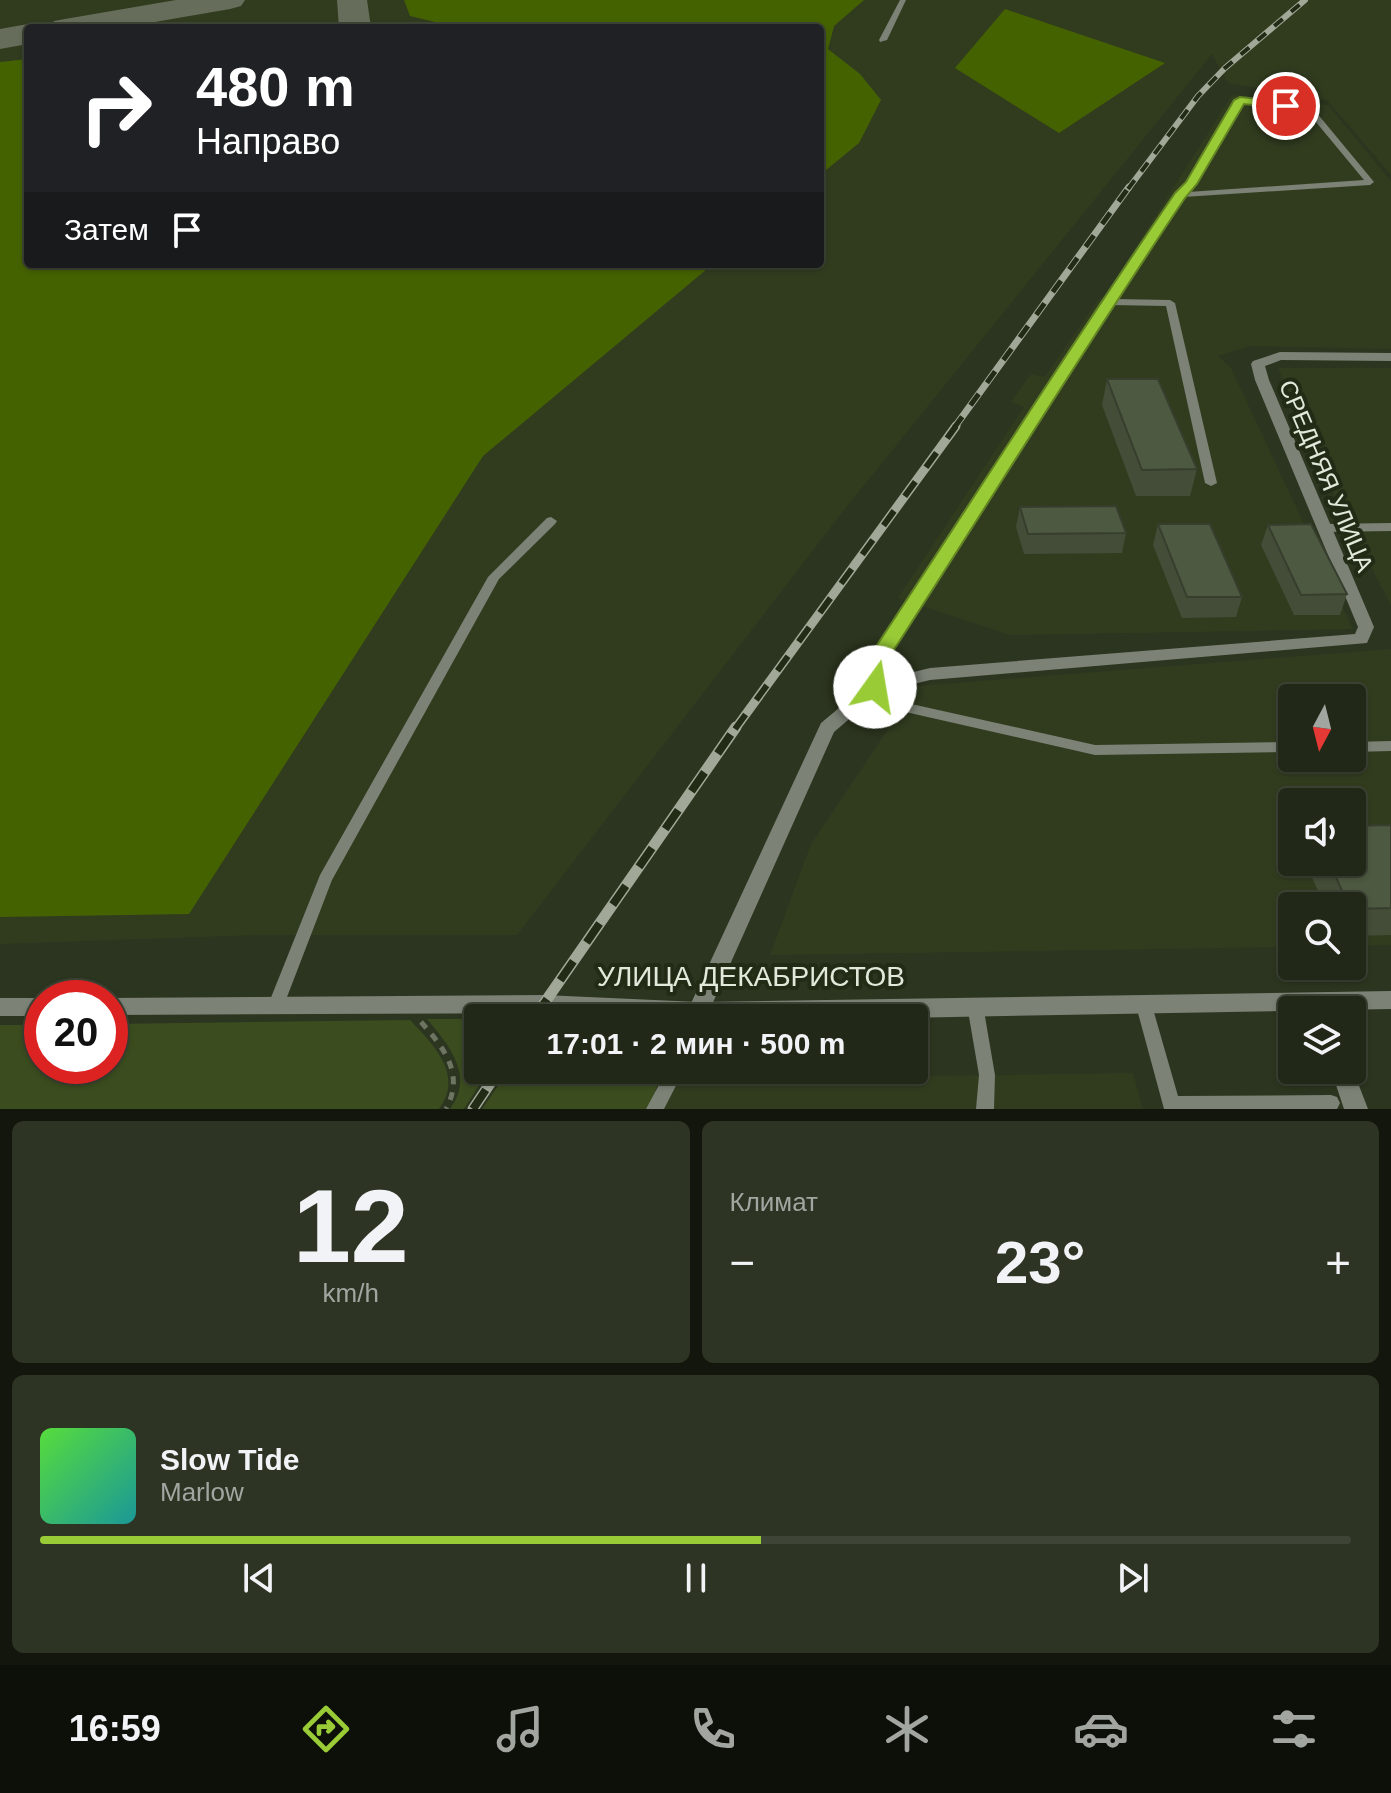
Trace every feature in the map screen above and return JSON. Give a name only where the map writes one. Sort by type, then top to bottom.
[{"type":"street","name":"СРЕДНЯЯ УЛИЦА","points":[[869,692],[930,674],[1361,639],[1366,627],[1258,364],[1280,356],[1391,357]]},
{"type":"street","points":[[701,1004],[827,728],[869,692]]},
{"type":"street","name":"УЛИЦА ДЕКАБРИСТОВ","points":[[1366,1002],[1391,1000]]},
{"type":"street","name":"УЛИЦА ДЕКАБРИСТОВ","points":[[928,1007],[1143,1002],[1278,1004]]},
{"type":"street","name":"УЛИЦА ДЕКАБРИСТОВ","points":[[128,1006],[464,1004]]},
{"type":"street","points":[[0,1007],[24,1007]]},
{"type":"street","points":[[1347,1084],[1356,1109]]},
{"type":"lane","points":[[883,40],[903,0]]},
{"type":"lane","points":[[1180,195],[1370,182],[1308,108],[1240,100],[1191,184],[1180,195],[1108,302],[878,659],[869,692],[1095,750],[1278,747]]},
{"type":"lane","points":[[1108,302],[1170,303],[1211,483]]},
{"type":"lane","points":[[276,1005],[325,879],[494,577],[551,521]]},
{"type":"lane","points":[[1325,528],[1391,527]]},
{"type":"lane","points":[[1366,747],[1391,746]]},
{"type":"lane","points":[[1143,1002],[1172,1106],[1331,1103]]},
{"type":"lane","points":[[975,1005],[987,1075],[985,1109]]},
{"type":"lane","points":[[655,1109],[668,1084]]},
{"type":"path","points":[[419,1019],[438,1041],[457,1074],[453,1099],[446,1109]]},
{"type":"shaded area","points":[[0,0],[1391,0],[1391,175],[1327,100],[1228,83],[1212,54],[844,510],[517,935],[256,935],[0,944]]},
{"type":"shaded area","points":[[1232,95],[1328,105],[1391,181],[1391,349],[1250,346],[1218,356],[1231,368],[1353,629],[1010,635],[898,598],[1024,407],[1011,402],[1031,374],[1045,377],[1097,301],[1106,294]]},
{"type":"shaded area","points":[[1278,368],[1391,368],[1391,605],[1340,508]]},
{"type":"shaded area","points":[[1391,649],[1391,945],[1366,946],[1366,892],[1278,892],[1278,947],[770,955],[811,844],[917,686]]},
{"type":"shaded area","points":[[427,1019],[464,1019],[464,1084],[480,1084],[464,1109],[450,1109],[457,1097],[460,1073],[443,1039]]},
{"type":"shaded area","points":[[410,1020],[443,1061],[447,1072],[446,1096],[439,1109],[0,1109],[0,1025],[24,1025],[24,1084],[128,1084],[128,1024]]},
{"type":"shaded area","points":[[1133,1073],[1143,1109],[663,1109],[676,1084],[928,1084],[928,1076]]},
{"type":"shaded area","points":[[499,1084],[658,1084],[649,1109],[482,1109]]},
{"type":"green space","points":[[404,0],[864,0],[834,26],[828,49],[860,74],[881,100],[859,143],[824,172],[824,24],[443,24],[410,16]]},
{"type":"green space","points":[[1005,9],[1165,63],[1059,133],[955,68]]},
{"type":"green space","points":[[24,59],[24,268],[708,268],[483,456],[189,914],[0,917],[0,62]]},
{"type":"building","points":[[1107,379],[1158,379],[1197,469],[1142,470]]},
{"type":"building","points":[[1116,506],[1126,533],[1028,534],[1020,507]]},
{"type":"building","points":[[1158,524],[1210,524],[1242,597],[1187,597]]},
{"type":"building","points":[[1311,524],[1347,594],[1301,595],[1268,525]]},
{"type":"building","points":[[1391,825],[1391,908],[1366,909],[1366,892],[1343,892],[1335,876],[1366,876],[1366,826]]},
{"type":"taxiway","points":[[89,24],[230,0]]},
{"type":"taxiway","points":[[352,0],[355,24]]},
{"type":"taxiway","points":[[0,39],[24,35]]},
{"type":"railway","points":[[1128,189],[1198,96],[1225,68],[1305,0]]},
{"type":"railway","points":[[954,428],[1129,187]]},
{"type":"railway","points":[[735,729],[956,426]]},
{"type":"railway","points":[[544,1004],[736,727]]},
{"type":"railway","points":[[473,1109],[490,1084]]},
{"type":"route","points":[[875,687],[878,659],[1108,302],[1180,195],[1191,184],[1240,100],[1286,106]]}]
